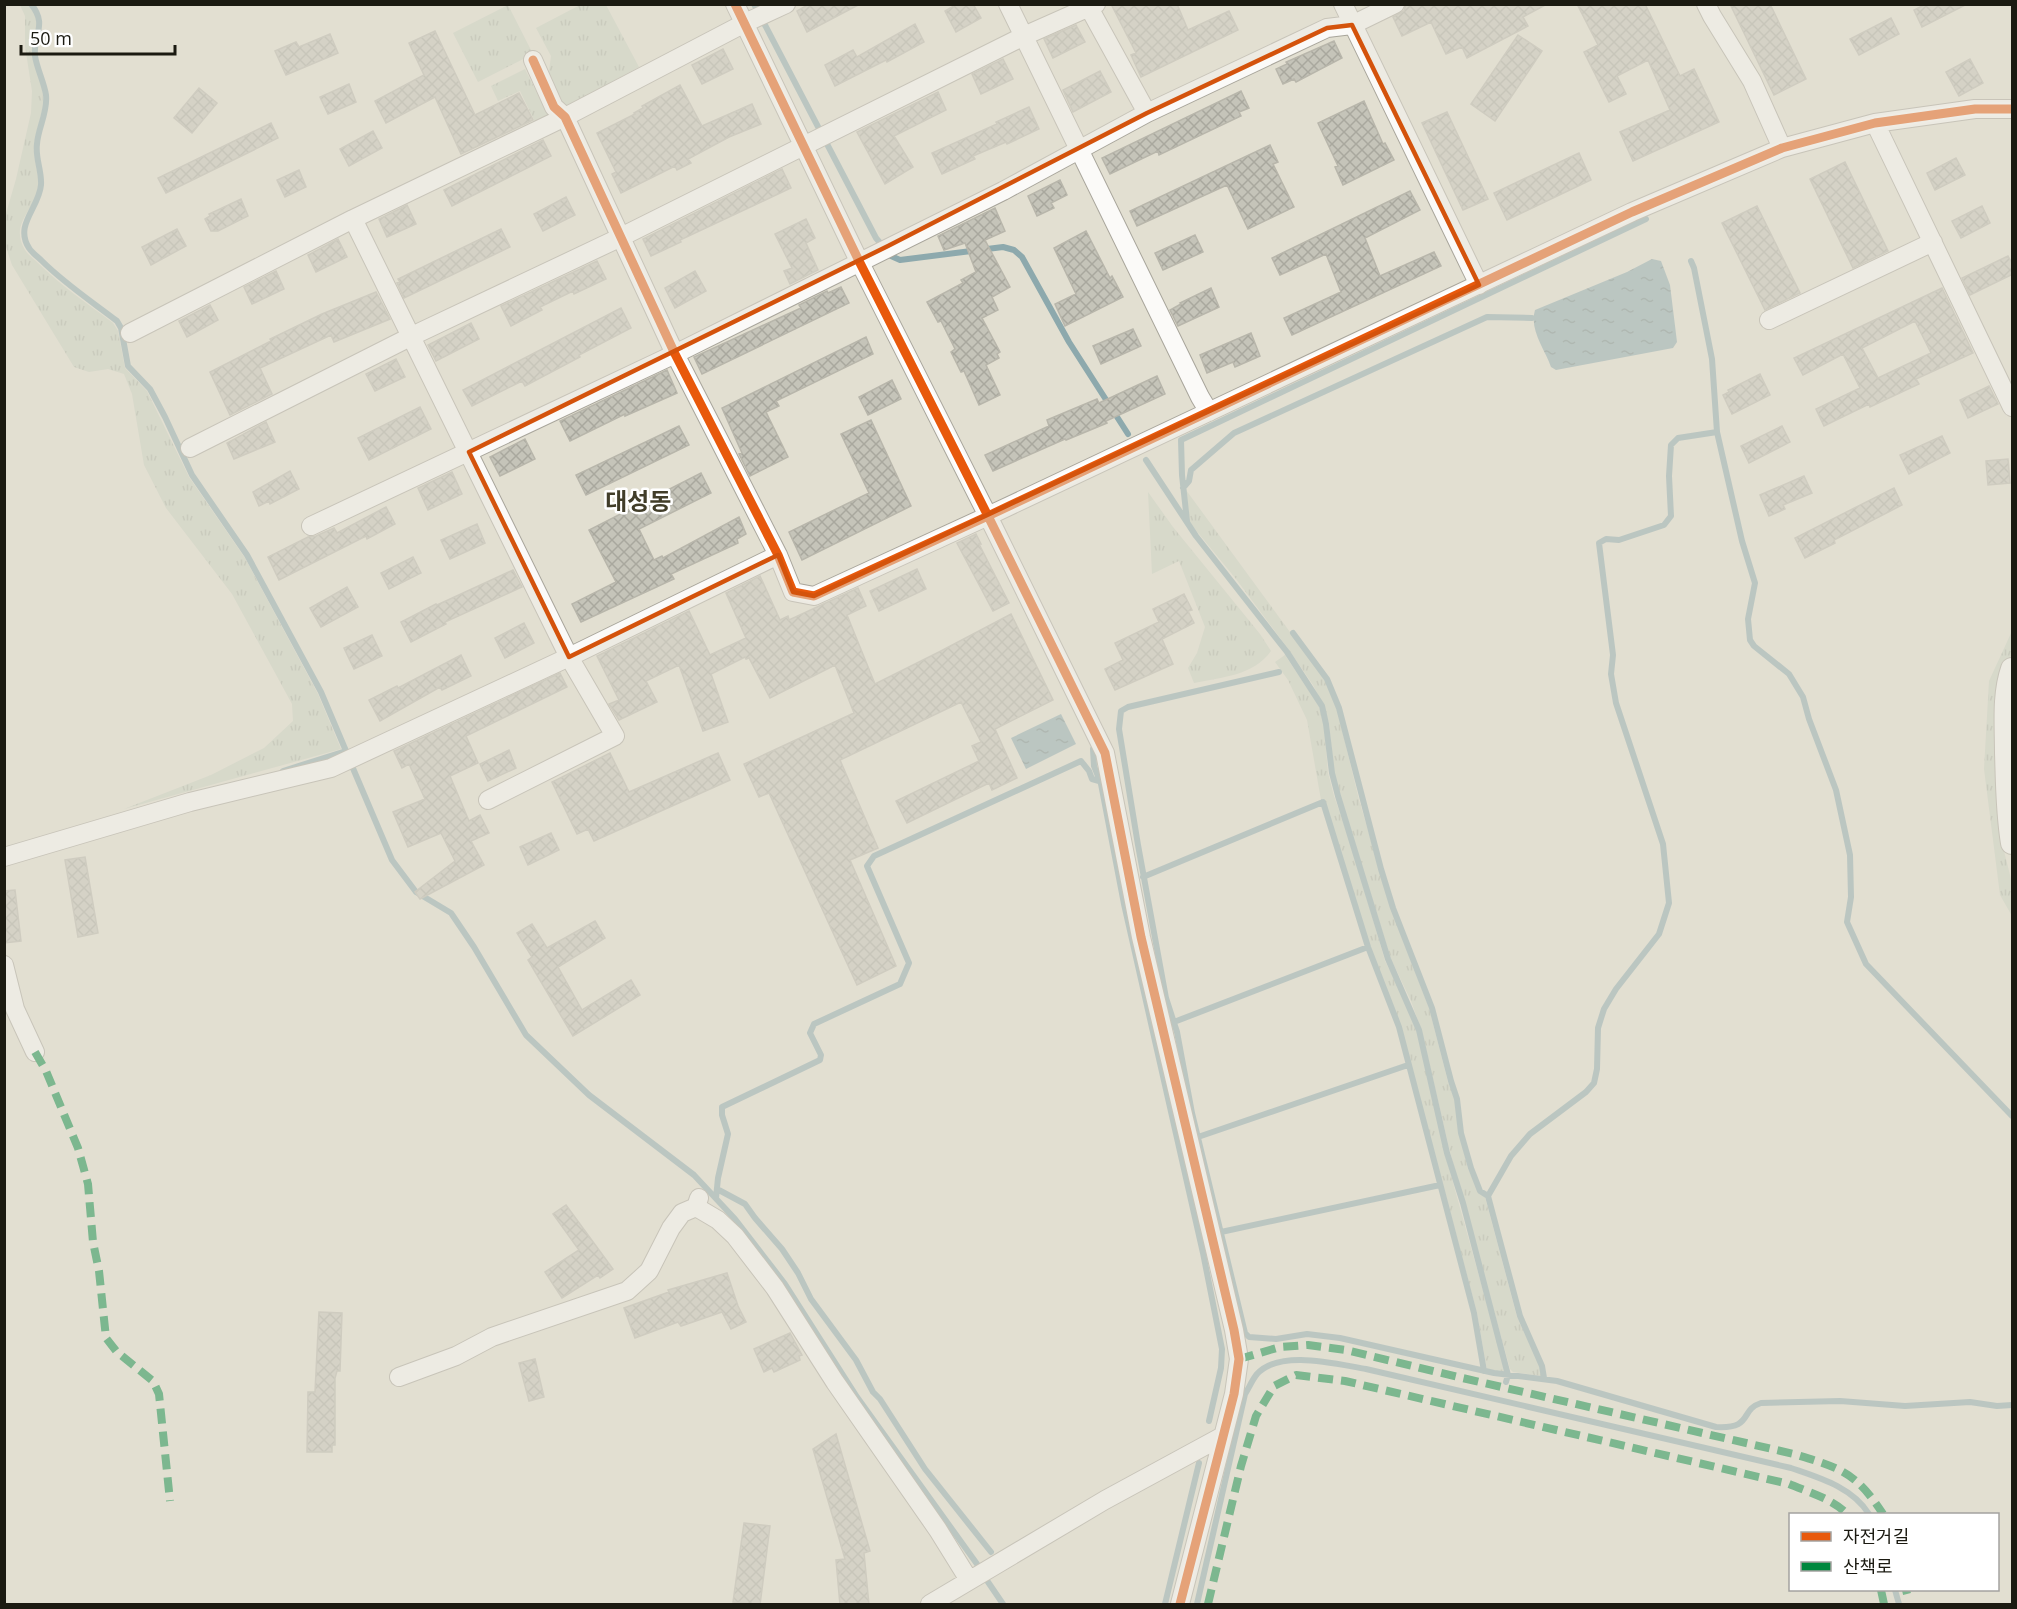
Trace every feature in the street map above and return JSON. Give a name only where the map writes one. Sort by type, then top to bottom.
[{"type":"street","points":[[735,4],[755,19],[874,253],[988,516],[1106,753],[1141,937],[1239,1359],[1234,1394],[1221,1437],[1180,1605]]},
{"type":"street","points":[[130,333],[353,219],[565,117],[786,4]]},
{"type":"street","points":[[1008,4],[1209,412]]},
{"type":"street","points":[[1343,4],[1479,285]]},
{"type":"street","points":[[311,526],[675,354],[874,253],[1003,191],[1147,113],[1327,28],[1352,25],[1395,4]]},
{"type":"street","points":[[1706,4],[1752,81],[1782,148]]},
{"type":"street","points":[[190,448],[412,336],[620,238],[1024,36],[1090,6],[1147,113]]},
{"type":"street","points":[[533,60],[554,107],[565,117],[675,354],[778,555],[793,592],[814,596],[1156,438],[1632,212],[1782,148],[1875,123],[1975,109],[2013,109]]},
{"type":"street","points":[[1875,123],[2013,407]]},
{"type":"street","points":[[353,219],[569,657],[615,736],[488,800]]},
{"type":"street","points":[[1769,320],[1933,242]]},
{"type":"street","points":[[4,857],[190,802],[331,768],[569,657],[778,555]]},
{"type":"street","points":[[2013,669],[2008,680],[2006,711],[2007,792],[2013,843]]},
{"type":"street","points":[[4,965],[15,1009],[35,1052]]},
{"type":"street","points":[[399,1377],[456,1356],[492,1337],[627,1291],[649,1270],[671,1228],[682,1213],[697,1202],[735,1236],[775,1288],[836,1382],[938,1530],[969,1580]]},
{"type":"street","points":[[930,1605],[1105,1500],[1221,1437]]},
{"type":"highlighted area","points":[[1352,25],[1479,285],[814,596],[793,592],[778,555],[569,657],[469,452],[888,246],[1147,113],[1327,28]]},
{"type":"green space","points":[[20,5],[28,5],[35,14],[38,27],[34,37],[33,55],[43,97],[34,147],[38,187],[21,225],[21,241],[26,252],[47,271],[113,323],[118,331],[125,368],[147,391],[189,477],[245,558],[318,694],[341,749],[124,809],[211,775],[264,748],[293,721],[292,704],[232,594],[166,508],[144,465],[132,394],[124,374],[108,369],[89,372],[74,367],[12,265],[5,244],[5,217],[31,113],[32,91],[25,46],[25,16]]},
{"type":"green space","points":[[508,5],[533,54],[478,82],[453,33]]},
{"type":"green space","points":[[580,5],[606,5],[639,67],[564,108],[548,79],[551,56],[536,28]]},
{"type":"green space","points":[[525,69],[548,115],[535,122],[520,91],[498,101],[491,86]]},
{"type":"green space","points":[[1186,490],[1325,680],[1337,709],[1359,800],[1391,908],[1429,1008],[1448,1082],[1455,1098],[1459,1132],[1468,1169],[1479,1192],[1485,1197],[1517,1317],[1540,1366],[1541,1376],[1513,1372],[1510,1369],[1450,1152],[1422,1032],[1411,1001],[1391,959],[1340,796],[1334,773],[1329,723],[1323,705],[1313,685],[1289,650],[1236,579],[1190,523]]},
{"type":"green space","points":[[1148,492],[1271,651],[1255,666],[1226,677],[1194,683],[1188,668],[1197,653],[1205,627],[1179,561],[1152,574]]},
{"type":"green space","points":[[2012,631],[2012,653],[2002,678],[2001,839],[2012,883],[2012,916],[2000,895],[1984,769],[1989,681]]},
{"type":"green space","points":[[1285,655],[1319,706],[1324,724],[1328,773],[1334,796],[1351,844],[1385,961],[1406,1002],[1417,1031],[1445,1154],[1506,1373],[1487,1370],[1477,1313],[1401,1027],[1370,946],[1324,802],[1321,800],[1307,720],[1288,680],[1275,662]]},
{"type":"water","points":[[1652,259],[1661,261],[1670,285],[1677,342],[1673,348],[1556,370],[1551,367],[1534,325],[1535,310],[1627,272]]},
{"type":"water","points":[[1061,714],[1076,744],[1026,769],[1011,738]]},
{"type":"building","points":[[809,4],[860,4],[807,32],[797,11]]},
{"type":"building","points":[[957,4],[973,4],[981,18],[956,32],[945,11]]},
{"type":"building","points":[[1111,4],[1177,4],[1188,30],[1229,11],[1238,30],[1141,77],[1131,55],[1136,53]]},
{"type":"building","points":[[1406,4],[1547,4],[1523,17],[1528,26],[1467,58],[1462,47],[1446,54],[1431,22],[1402,36],[1393,17],[1404,11]]},
{"type":"building","points":[[1577,4],[1645,4],[1680,76],[1694,69],[1719,122],[1633,161],[1620,132],[1670,110],[1648,60],[1617,76],[1626,94],[1609,102],[1584,52],[1598,45]]},
{"type":"building","points":[[1730,4],[1770,4],[1806,79],[1774,95]]},
{"type":"building","points":[[1926,4],[1967,4],[1922,27],[1914,10]]},
{"type":"building","points":[[1891,18],[1899,34],[1859,55],[1850,39]]},
{"type":"building","points":[[915,24],[924,42],[835,86],[825,65],[853,50],[857,57]]},
{"type":"building","points":[[1076,25],[1085,42],[1053,58],[1044,39]]},
{"type":"building","points":[[435,31],[475,115],[519,93],[533,120],[461,154],[435,97],[386,123],[375,101],[424,75],[409,43]]},
{"type":"building","points":[[330,34],[338,53],[286,75],[275,51],[296,42],[299,47]]},
{"type":"building","points":[[1518,35],[1542,51],[1495,121],[1471,104]]},
{"type":"building","points":[[1334,41],[1342,58],[1296,82],[1294,79],[1283,84],[1276,69],[1287,64],[1286,62]]},
{"type":"building","points":[[723,49],[733,69],[702,84],[692,65]]},
{"type":"building","points":[[1003,59],[1013,79],[981,94],[972,74]]},
{"type":"building","points":[[1970,59],[1983,83],[1959,96],[1946,72]]},
{"type":"building","points":[[1100,71],[1111,92],[1073,112],[1063,90]]},
{"type":"building","points":[[349,84],[356,102],[328,114],[320,97]]},
{"type":"building","points":[[680,85],[702,126],[752,104],[761,124],[729,137],[688,159],[691,163],[677,170],[675,166],[621,193],[612,174],[616,172],[597,133],[635,114],[643,108],[642,106]]},
{"type":"building","points":[[199,88],[217,103],[192,133],[174,118]]},
{"type":"building","points":[[1241,91],[1249,108],[1239,112],[1241,116],[1159,155],[1158,151],[1110,174],[1102,158]]},
{"type":"building","points":[[938,92],[946,110],[894,136],[913,167],[885,184],[857,132]]},
{"type":"building","points":[[1364,101],[1383,144],[1385,143],[1394,160],[1343,185],[1335,167],[1338,166],[1318,123]]},
{"type":"building","points":[[1029,107],[1039,129],[973,156],[975,159],[942,174],[932,153]]},
{"type":"building","points":[[1447,112],[1488,199],[1463,210],[1422,123]]},
{"type":"building","points":[[271,123],[278,138],[166,193],[158,178]]},
{"type":"building","points":[[373,131],[382,148],[349,166],[340,149]]},
{"type":"building","points":[[543,140],[551,156],[452,206],[444,190]]},
{"type":"building","points":[[1270,145],[1278,162],[1273,164],[1294,207],[1248,229],[1227,185],[1137,226],[1130,211]]},
{"type":"building","points":[[1579,153],[1591,180],[1507,220],[1494,193]]},
{"type":"building","points":[[1956,158],[1965,175],[1935,190],[1927,173]]},
{"type":"building","points":[[1845,162],[1888,251],[1853,268],[1810,179]]},
{"type":"building","points":[[782,169],[791,188],[651,256],[643,239]]},
{"type":"building","points":[[299,170],[306,187],[285,197],[277,180]]},
{"type":"building","points":[[1060,180],[1067,195],[1051,203],[1054,208],[1037,216],[1028,196]]},
{"type":"building","points":[[1410,191],[1420,210],[1365,238],[1380,276],[1434,252],[1441,266],[1292,335],[1284,318],[1341,292],[1326,254],[1280,275],[1272,258]]},
{"type":"building","points":[[566,197],[575,215],[543,231],[534,214]]},
{"type":"building","points":[[241,199],[248,216],[218,231],[211,231],[205,219],[210,216],[209,214]]},
{"type":"building","points":[[407,205],[416,224],[387,237],[379,219]]},
{"type":"building","points":[[1757,206],[1800,293],[1765,310],[1722,223]]},
{"type":"building","points":[[1982,206],[1990,223],[1961,238],[1952,221]]},
{"type":"building","points":[[995,208],[1005,231],[985,240],[1010,287],[992,297],[998,310],[982,318],[1000,352],[997,354],[999,358],[986,365],[1000,395],[979,405],[964,371],[961,372],[951,352],[955,349],[941,321],[938,322],[927,302],[963,283],[961,280],[976,272],[965,243],[944,250],[938,236]]},
{"type":"building","points":[[806,219],[815,238],[806,243],[818,270],[790,284],[784,271],[792,268],[775,234]]},
{"type":"building","points":[[177,229],[186,246],[151,265],[142,247]]},
{"type":"building","points":[[501,229],[510,247],[404,298],[397,283],[400,282],[398,279]]},
{"type":"building","points":[[1086,231],[1110,278],[1112,276],[1123,297],[1065,326],[1055,304],[1076,294],[1054,248]]},
{"type":"building","points":[[1195,235],[1203,252],[1163,270],[1155,253]]},
{"type":"building","points":[[338,239],[347,257],[316,272],[308,255]]},
{"type":"building","points":[[2008,256],[2013,265],[2013,274],[1970,295],[1962,278]]},
{"type":"building","points":[[597,261],[606,279],[574,294],[573,291],[540,307],[542,310],[511,326],[501,306]]},
{"type":"building","points":[[276,271],[284,289],[252,304],[244,287]]},
{"type":"building","points":[[695,271],[706,291],[675,308],[665,288]]},
{"type":"building","points":[[841,287],[849,303],[702,374],[694,357],[801,308],[799,305],[827,291],[828,293]]},
{"type":"building","points":[[1211,288],[1219,307],[1178,326],[1170,310]]},
{"type":"building","points":[[1942,288],[1973,353],[1916,379],[1919,384],[1870,407],[1869,404],[1824,426],[1816,409],[1860,388],[1843,354],[1803,375],[1794,358]],"holes":[[[1915,321],[1931,353],[1878,378],[1862,348]]]},
{"type":"building","points":[[376,292],[390,319],[334,342],[331,335],[260,368],[272,394],[230,415],[210,372],[271,341],[270,339]]},
{"type":"building","points":[[210,305],[218,320],[187,337],[179,321]]},
{"type":"building","points":[[621,308],[631,328],[525,386],[522,381],[472,406],[463,390]]},
{"type":"building","points":[[471,323],[479,339],[436,361],[428,345]]},
{"type":"building","points":[[1133,329],[1141,346],[1101,364],[1093,346]]},
{"type":"building","points":[[1251,333],[1260,356],[1235,367],[1233,362],[1207,373],[1200,355]]},
{"type":"building","points":[[866,337],[873,354],[776,401],[779,406],[766,412],[788,457],[750,476],[722,408]]},
{"type":"building","points":[[396,359],[405,377],[375,391],[366,374]]},
{"type":"building","points":[[667,370],[677,393],[625,416],[625,414],[570,441],[560,421]]},
{"type":"building","points":[[1760,374],[1770,395],[1732,414],[1723,395],[1729,392],[1728,390]]},
{"type":"building","points":[[1157,376],[1165,394],[1106,421],[1107,423],[993,471],[985,455],[1049,426],[1047,420],[1097,399],[1099,403]]},
{"type":"building","points":[[892,380],[901,399],[868,415],[859,397]]},
{"type":"building","points":[[1989,386],[1998,404],[1968,418],[1960,400]]},
{"type":"building","points":[[420,407],[431,429],[369,460],[358,438]]},
{"type":"building","points":[[871,420],[911,506],[802,560],[789,532],[869,493],[841,434]]},
{"type":"building","points":[[266,422],[275,442],[234,459],[227,443]]},
{"type":"building","points":[[679,426],[689,445],[586,495],[576,475]]},
{"type":"building","points":[[1782,426],[1790,442],[1749,463],[1741,446]]},
{"type":"building","points":[[1942,436],[1950,453],[1909,474],[1900,455]]},
{"type":"building","points":[[525,439],[535,459],[500,476],[490,457]]},
{"type":"building","points":[[2008,459],[2010,483],[1988,485],[1986,461]]},
{"type":"building","points":[[290,471],[299,489],[270,504],[269,501],[259,506],[253,492]]},
{"type":"building","points":[[452,472],[462,494],[428,510],[418,488]]},
{"type":"building","points":[[701,473],[711,493],[639,529],[654,560],[662,556],[663,558],[739,517],[746,534],[737,539],[738,543],[671,574],[674,579],[581,622],[572,604],[616,582],[589,530]]},
{"type":"building","points":[[1804,476],[1812,493],[1783,505],[1785,509],[1769,516],[1760,495]]},
{"type":"building","points":[[1894,488],[1902,505],[1834,540],[1835,543],[1805,558],[1795,538]]},
{"type":"building","points":[[386,507],[395,524],[367,539],[366,536],[279,580],[268,557],[308,537],[334,528],[337,533]]},
{"type":"building","points":[[477,524],[485,543],[450,559],[441,540]]},
{"type":"building","points":[[976,534],[1009,603],[993,611],[957,543]]},
{"type":"building","points":[[413,557],[421,573],[389,589],[381,573]]},
{"type":"building","points":[[917,569],[926,589],[879,611],[870,591]]},
{"type":"building","points":[[513,570],[522,587],[445,622],[446,624],[411,642],[401,622]]},
{"type":"building","points":[[760,576],[780,620],[788,616],[789,620],[858,588],[866,606],[847,615],[875,684],[1011,614],[1053,700],[995,729],[1017,778],[992,790],[989,783],[907,823],[896,801],[979,761],[972,746],[981,742],[961,702],[840,760],[878,848],[850,860],[896,966],[857,985],[769,793],[759,797],[744,764],[854,713],[835,665],[770,698],[749,658],[745,657],[711,674],[728,722],[703,731],[679,665],[646,681],[657,702],[619,720],[609,704],[619,700],[597,656],[689,611],[710,655],[746,638],[726,593]]},
{"type":"building","points":[[347,587],[358,607],[321,627],[310,608]]},
{"type":"building","points":[[1184,594],[1192,610],[1188,611],[1194,623],[1162,639],[1173,664],[1115,690],[1105,669],[1123,660],[1115,643],[1159,622],[1153,609]]},
{"type":"building","points":[[524,623],[534,643],[505,658],[495,638]]},
{"type":"building","points":[[372,635],[382,656],[354,669],[344,648]]},
{"type":"building","points":[[461,655],[471,676],[442,690],[440,687],[380,721],[369,700],[397,686],[398,688]]},
{"type":"building","points":[[560,673],[567,687],[466,736],[478,763],[450,776],[469,821],[480,815],[489,833],[471,841],[484,865],[420,899],[415,892],[455,861],[441,833],[408,847],[393,812],[425,799],[409,764],[402,768],[394,751]]},
{"type":"building","points":[[509,750],[516,768],[488,781],[480,764]]},
{"type":"building","points":[[610,753],[629,792],[718,753],[730,780],[594,841],[588,829],[577,834],[552,782]]},
{"type":"building","points":[[551,833],[559,850],[528,865],[520,847]]},
{"type":"building","points":[[85,857],[98,933],[78,937],[65,860]]},
{"type":"building","points":[[15,890],[21,941],[4,943],[4,891]]},
{"type":"building","points":[[595,921],[605,938],[558,967],[582,1010],[631,980],[640,995],[573,1036],[528,960],[532,957],[517,933],[532,924],[547,948]]},
{"type":"building","points":[[566,1205],[613,1269],[600,1278],[598,1275],[562,1298],[545,1272],[579,1250],[553,1214]]},
{"type":"building","points":[[727,1273],[746,1322],[731,1329],[722,1312],[681,1326],[678,1322],[635,1338],[624,1308],[669,1292],[668,1290]]},
{"type":"building","points":[[319,1312],[342,1313],[340,1371],[337,1371],[335,1378],[335,1445],[332,1445],[332,1452],[307,1452],[308,1392],[315,1392]]},
{"type":"building","points":[[790,1333],[802,1355],[799,1356],[800,1360],[774,1372],[772,1368],[764,1372],[754,1349]]},
{"type":"building","points":[[535,1359],[544,1397],[529,1401],[519,1363]]},
{"type":"building","points":[[836,1434],[870,1551],[864,1553],[869,1605],[840,1605],[836,1560],[845,1559],[813,1449]]},
{"type":"building","points":[[744,1523],[770,1526],[760,1605],[733,1602]]},
{"type":"waterway","points":[[31,4],[39,18],[35,56],[46,101],[37,149],[41,185],[26,224],[25,240],[32,252],[50,269],[117,321],[121,328],[128,366],[150,389],[192,475],[247,555],[321,692],[346,751],[283,771]]},
{"type":"waterway","points":[[754,4],[876,238],[891,256],[900,260],[1003,247],[1014,250],[1022,257],[1069,342],[1128,434]]},
{"type":"waterway","points":[[1187,521],[1181,440],[1646,219]]},
{"type":"waterway","points":[[1544,1378],[1542,1366],[1520,1316],[1488,1196],[1511,1156],[1530,1134],[1586,1092],[1594,1083],[1597,1069],[1598,1028],[1604,1009],[1616,989],[1659,934],[1669,903],[1663,844],[1616,703],[1611,674],[1613,655],[1599,543],[1606,539],[1619,540],[1664,525],[1671,516],[1669,476],[1671,445],[1678,438],[1717,432],[1712,359],[1691,261]]},
{"type":"waterway","points":[[1183,488],[1189,481],[1191,470],[1234,433],[1487,317],[1532,318]]},
{"type":"waterway","points":[[1717,432],[1742,541],[1755,583],[1748,619],[1750,640],[1754,646],[1789,674],[1803,697],[1836,790],[1850,855],[1851,897],[1847,922],[1866,964],[2012,1116]]},
{"type":"waterway","points":[[1146,460],[1196,536],[1287,652],[1322,706],[1332,773],[1338,796],[1388,959],[1419,1030],[1447,1153],[1463,1203],[1508,1375],[1506,1382]]},
{"type":"waterway","points":[[1293,633],[1327,679],[1339,708],[1393,908],[1432,1008],[1457,1099],[1461,1133],[1471,1168],[1480,1191],[1488,1196]]},
{"type":"waterway","points":[[1279,672],[1128,707],[1121,711],[1119,729],[1166,998],[1177,1032],[1192,1113],[1245,1333],[1249,1337],[1276,1339],[1307,1334],[1340,1338],[1494,1373],[1557,1381],[1716,1427],[1736,1425],[1754,1406],[1761,1403],[1840,1401],[1905,1406],[1970,1402],[1997,1406],[2012,1405]]},
{"type":"waterway","points":[[1093,749],[1094,766],[1101,784],[1124,904],[1203,1253],[1222,1349],[1221,1368],[1209,1421]]},
{"type":"waterway","points":[[716,1198],[728,1134],[722,1107],[820,1060],[821,1055],[810,1033],[814,1024],[900,984],[909,963],[867,866],[874,856],[1081,761],[1092,779],[1099,781]]},
{"type":"waterway","points":[[352,766],[392,860],[416,892],[451,913],[526,1035],[589,1095],[694,1175],[735,1219],[785,1284],[857,1397],[977,1564]]},
{"type":"waterway","points":[[1143,877],[1323,802],[1368,947],[1399,1027],[1474,1313],[1484,1371]]},
{"type":"waterway","points":[[1174,1022],[1368,947]]},
{"type":"waterway","points":[[1198,1137],[1408,1065]]},
{"type":"waterway","points":[[1221,1232],[1440,1185]]},
{"type":"waterway","points":[[717,1189],[745,1204],[782,1249],[811,1299],[856,1360],[873,1392],[880,1399],[925,1469],[991,1552]]},
{"type":"waterway","points":[[1197,1604],[1245,1394],[1257,1374],[1267,1366],[1294,1360],[1309,1360],[1366,1369],[1791,1468],[1844,1490],[1854,1497],[1868,1513]]},
{"type":"waterway","points":[[1165,1604],[1199,1463]]},
{"type":"waterway","points":[[988,1582],[1003,1604]]},
{"type":"waterway","points":[[1895,1591],[1899,1604]]},
{"type":"marked path","points":[[35,1052],[46,1071],[78,1148],[88,1184],[106,1338],[117,1352],[153,1381],[159,1394],[170,1501]]},
{"type":"marked path","points":[[1239,1359],[1280,1347],[1308,1345],[1346,1350],[1794,1454],[1824,1463],[1855,1480],[1882,1513]]},
{"type":"marked path","points":[[1208,1604],[1241,1466],[1256,1416],[1274,1386],[1296,1375],[1345,1381],[1789,1484],[1828,1500],[1846,1513]]},
{"type":"marked path","points":[[1881,1591],[1884,1604]]},
{"type":"cycle path","points":[[735,4],[859,261],[988,516],[1632,212],[1782,148],[1875,123],[1975,109],[2012,109]]},
{"type":"cycle path","points":[[533,60],[554,107],[565,117],[675,354],[778,555],[793,592],[814,596],[988,516],[1105,753],[1141,937],[1239,1359],[1234,1394],[1180,1604]]},
{"type":"district","name":"대성동","points":[[638,502]]}]
